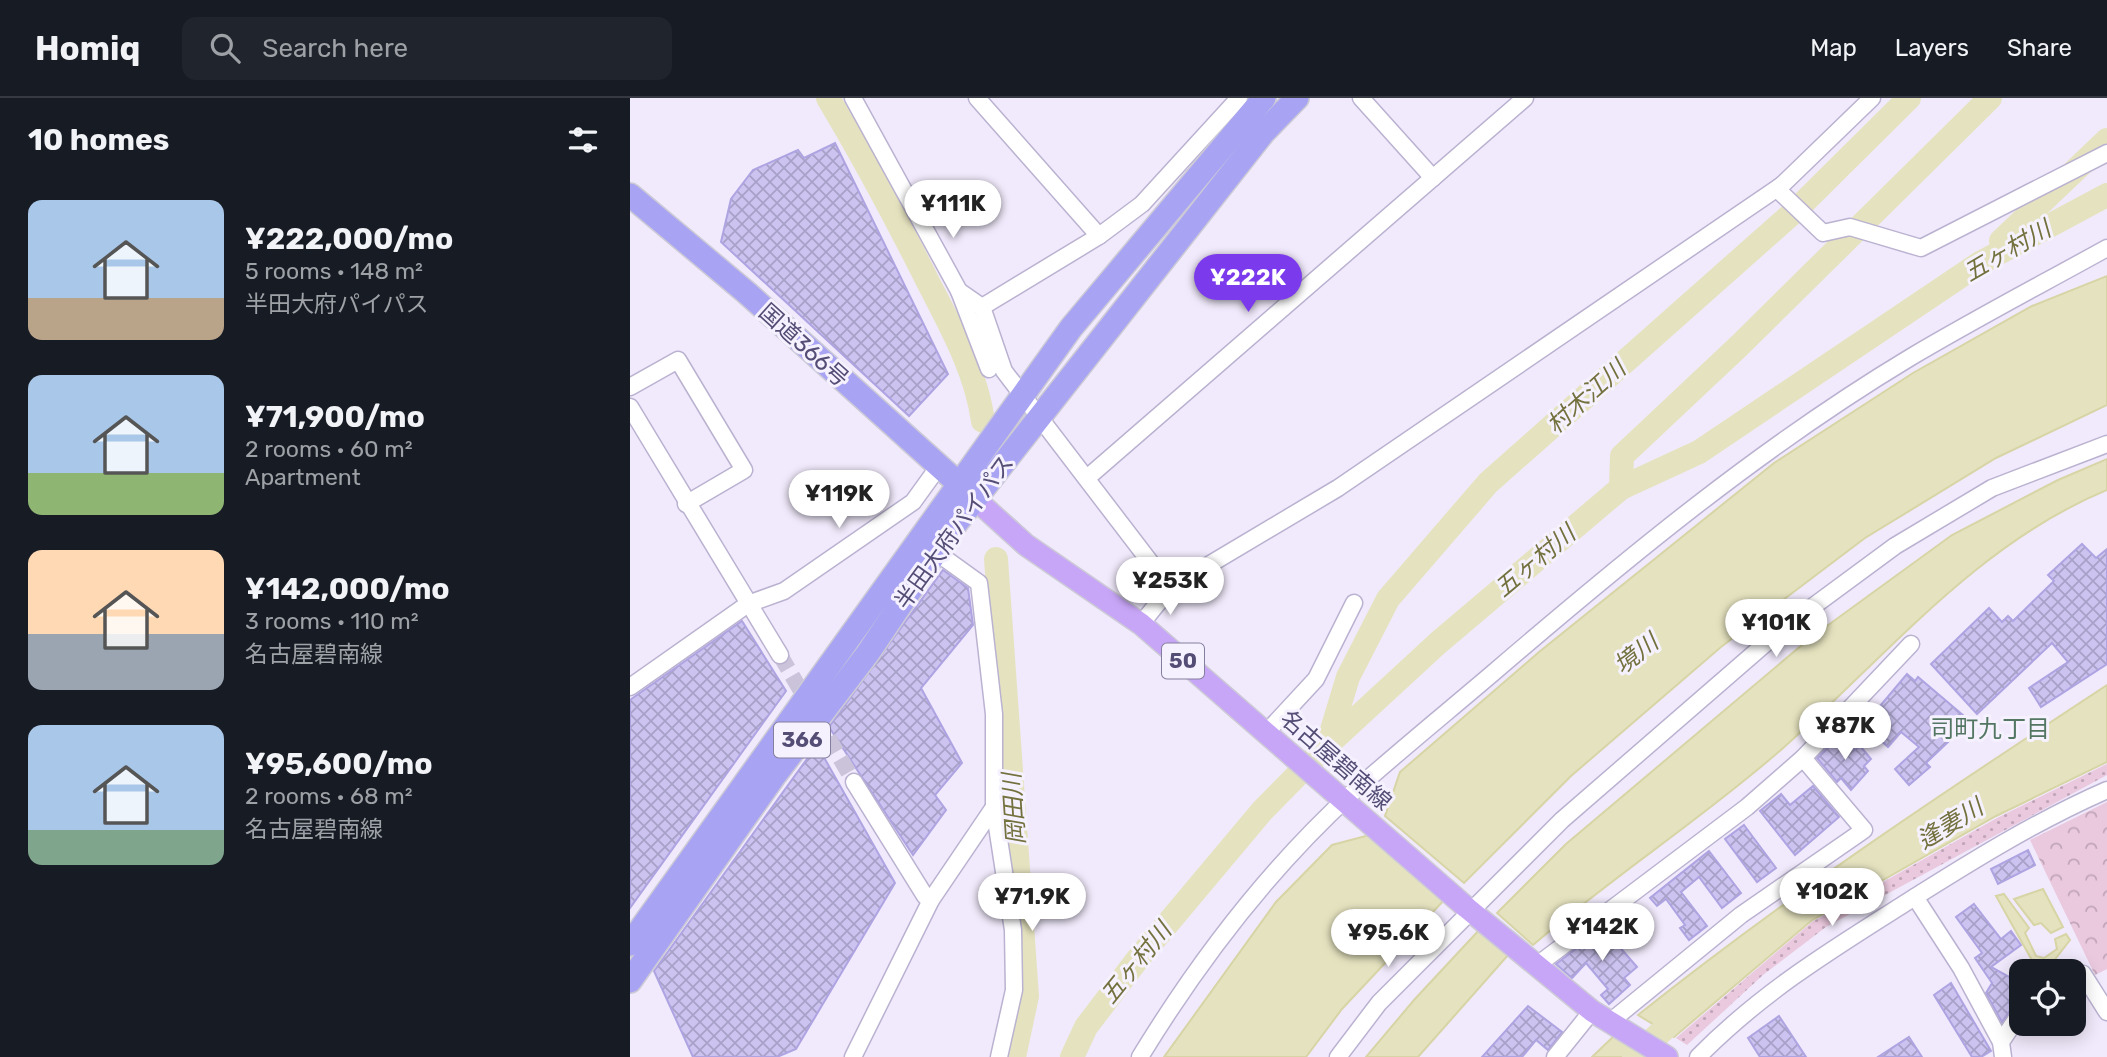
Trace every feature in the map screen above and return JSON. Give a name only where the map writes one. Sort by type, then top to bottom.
[{"type":"highway","name":"半田大府パイパス","points":[[630,944],[928,547],[967,492],[1022,397],[1125,261],[1264,98]]},
{"type":"highway","name":"半田大府パイパス","points":[[967,492],[1039,418],[1263,134],[1297,98]]},
{"type":"highway","name":"国道366号","points":[[630,195],[747,293],[967,492]]},
{"type":"highway","name":"半田大府パイパス","points":[[630,981],[775,775],[868,653],[928,547]]},
{"type":"main road","name":"名古屋碧南線","points":[[967,492],[1026,545],[1141,624],[1343,802],[1534,964],[1601,1016],[1667,1057]]},
{"type":"street","points":[[853,98],[959,291],[989,369]]},
{"type":"street","points":[[977,98],[1099,236]]},
{"type":"street","points":[[982,307],[1099,236],[1142,204],[1239,98]]},
{"type":"street","points":[[1361,98],[1433,178]]},
{"type":"street","points":[[1087,478],[1525,98]]},
{"type":"street","points":[[1872,98],[1777,189],[1823,233],[1850,227],[1921,248],[2107,153]]},
{"type":"street","points":[[1141,624],[1170,587],[1338,488],[1782,184]]},
{"type":"street","points":[[2088,259],[2107,241]]},
{"type":"street","points":[[1140,1057],[1200,967],[1275,872],[1343,802],[1603,579],[1720,487],[1909,359],[2107,248]]},
{"type":"street","points":[[959,291],[982,307],[1004,371],[1022,397],[1170,587]]},
{"type":"street","points":[[630,387],[678,360],[744,470],[686,504]]},
{"type":"street","points":[[630,407],[686,504],[780,655]]},
{"type":"street","points":[[1338,1057],[1379,1003],[1473,913],[1562,820],[1760,648],[1895,546],[1992,488],[2107,444]]},
{"type":"street","points":[[630,687],[748,604],[784,591],[913,502],[939,466]]},
{"type":"street","points":[[928,547],[979,583],[994,714],[994,807],[1013,930],[1014,990],[999,1057]]},
{"type":"street","points":[[1265,734],[1317,679],[1354,603]]},
{"type":"street","points":[[1534,964],[1747,807],[1803,758],[1911,644]]},
{"type":"street","points":[[1555,1057],[1601,1016],[1864,830],[1803,758]]},
{"type":"street","points":[[854,782],[925,897],[931,900]]},
{"type":"street","points":[[1698,1057],[1769,991],[2012,837],[2107,790]]},
{"type":"street","points":[[853,1057],[931,900],[994,807]]},
{"type":"street","points":[[1915,897],[1961,968],[2002,1050]]},
{"type":"street","points":[[2086,979],[2107,1012]]},
{"type":"green space","points":[[2107,764],[2107,775],[1826,927],[1763,975],[1687,1045],[1676,1038],[1812,922],[1997,818]]},
{"type":"green space","points":[[2107,802],[2107,969],[2095,975],[2030,840]]},
{"type":"water","name":"境川","points":[[2107,276],[2107,405],[1996,458],[1865,538],[1721,647],[1571,776],[1464,883],[1385,816],[1400,772],[1539,652],[1774,463],[1913,373],[2032,306]]},
{"type":"water","points":[[2107,459],[2107,490],[2060,513],[2016,540],[1974,571],[1752,775],[1533,945],[1497,913],[1566,844],[1809,639],[1952,535],[2058,480]]},
{"type":"water","points":[[2107,685],[2107,762],[1996,816],[1811,921],[1674,1037],[1638,1015],[1810,886]]},
{"type":"water","points":[[1373,834],[1446,898],[1342,1009],[1306,1057],[1164,1057],[1276,902],[1332,845]]},
{"type":"water","points":[[2043,889],[2063,927],[2051,933],[2041,923],[2034,925],[2014,899]]},
{"type":"water","points":[[2004,894],[2029,928],[2025,933],[2036,956],[2044,958],[2057,949],[2055,939],[2066,934],[2070,940],[2055,959],[2031,959],[1996,896]]},
{"type":"water","points":[[1481,928],[1509,954],[1418,1057],[1366,1057],[1414,1000]]},
{"type":"water","points":[[1617,1033],[1650,1057],[1592,1057]]},
{"type":"building","points":[[835,143],[948,374],[909,416],[721,242],[731,199],[753,170],[798,150],[804,158]]},
{"type":"building","points":[[2082,544],[2096,558],[2107,549],[2107,664],[2041,707],[2029,688],[2068,662],[2052,643],[1977,714],[1931,664],[1989,608],[2002,622],[2008,616],[2013,621],[2054,581],[2048,575]]},
{"type":"building","points":[[943,570],[968,588],[973,625],[921,688],[962,763],[935,795],[946,810],[913,855],[829,727]]},
{"type":"building","points":[[742,621],[786,691],[630,908],[630,700]]},
{"type":"building","points":[[1907,674],[1915,681],[1918,677],[1970,721],[1926,763],[1930,767],[1909,785],[1895,769],[1919,747],[1901,732],[1888,747],[1861,722],[1875,712]]},
{"type":"building","points":[[1841,734],[1855,750],[1860,746],[1871,759],[1864,766],[1868,771],[1851,790],[1841,778],[1837,782],[1817,758]]},
{"type":"building","points":[[817,745],[895,883],[796,1049],[777,1057],[693,1057],[654,971]]},
{"type":"building","points":[[1813,786],[1839,817],[1795,855],[1760,811],[1781,794],[1790,805]]},
{"type":"building","points":[[1744,825],[1776,868],[1757,882],[1725,839]]},
{"type":"building","points":[[2028,850],[2035,865],[1998,884],[1991,869]]},
{"type":"building","points":[[1709,851],[1741,893],[1722,908],[1699,877],[1681,892],[1707,926],[1689,940],[1680,928],[1685,925],[1666,899],[1657,906],[1650,898]]},
{"type":"building","points":[[1974,904],[2001,939],[2011,931],[2021,945],[1991,967],[2009,977],[2009,1012],[2002,1022],[1986,993],[1992,983],[1975,958],[1982,953],[1956,917]]},
{"type":"building","points":[[1606,926],[1612,934],[1610,936],[1637,967],[1624,978],[1630,985],[1609,1004],[1601,995],[1608,989],[1586,963],[1572,978],[1556,964]]},
{"type":"building","points":[[1951,983],[1991,1051],[1981,1057],[1972,1057],[1934,995]]},
{"type":"building","points":[[1528,1006],[1562,1032],[1548,1050],[1536,1040],[1522,1057],[1482,1057]]},
{"type":"building","points":[[1779,1016],[1806,1057],[1760,1057],[1748,1038]]},
{"type":"building","points":[[1909,1037],[1922,1057],[1878,1057]]},
{"type":"waterway","name":"岡田川","points":[[828,98],[880,189],[954,333],[975,385],[983,421]]},
{"type":"waterway","name":"村木江川","points":[[1328,743],[1348,677],[1388,599],[1488,483],[1796,210],[1909,98]]},
{"type":"waterway","points":[[1621,488],[1622,456],[1740,345],[1990,98]]},
{"type":"waterway","points":[[2001,241],[2107,140]]},
{"type":"waterway","name":"五ヶ村川","points":[[1072,1057],[1086,1027],[1137,960],[1262,811],[1322,750],[1438,643],[1621,488],[1699,452],[1980,263],[2107,195]]},
{"type":"waterway","name":"岡田川","points":[[996,559],[1027,996],[1014,1057]]},
{"type":"waterway","name":"逢妻川","points":[[1634,1057],[1688,1007]]},
{"type":"tunnel","points":[[780,655],[854,782]]},
{"type":"district","name":"司町九丁目","points":[[1990,729]]}]
